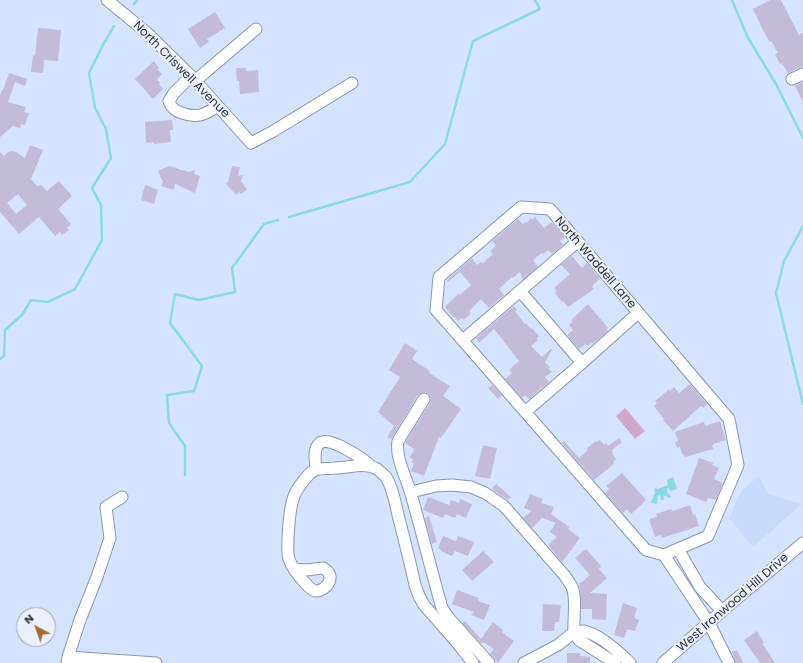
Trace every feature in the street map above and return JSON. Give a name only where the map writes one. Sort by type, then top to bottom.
[{"type":"street","name":"North Criswell Avenue","points":[[107,0],[146,32],[193,78],[252,143],[352,82]]},
{"type":"street","points":[[218,106],[209,112],[190,116],[175,111],[169,100],[174,93],[256,29]]},
{"type":"street","points":[[792,80],[803,74]]},
{"type":"street","name":"North Waddell Lane","points":[[521,207],[550,209],[638,313],[728,419],[738,465],[708,536],[664,555],[646,550],[436,310],[439,277],[521,207]]},
{"type":"street","points":[[463,340],[577,242]]},
{"type":"street","points":[[520,291],[582,364]]},
{"type":"street","points":[[525,412],[582,364],[638,313]]},
{"type":"street","points":[[424,399],[398,441],[397,446],[402,469],[411,492],[442,608],[448,617],[489,663]]},
{"type":"street","points":[[316,469],[316,449],[318,444],[325,441],[350,451],[372,467]]},
{"type":"street","points":[[294,569],[290,564],[288,553],[290,512],[294,495],[307,476],[316,469],[366,466],[378,470],[383,474],[389,484],[393,496],[419,596],[424,605],[473,663]]},
{"type":"street","points":[[411,492],[436,486],[452,485],[471,487],[485,493],[504,506],[565,576],[573,588],[575,606],[574,629],[579,640],[615,663]]},
{"type":"street","points":[[122,496],[106,507],[110,538],[67,660],[156,663]]},
{"type":"street","name":"West Ironwood Hill Drive","points":[[663,663],[803,543]]},
{"type":"street","points":[[678,549],[700,586],[722,611]]},
{"type":"street","points":[[664,555],[708,623],[729,663]]},
{"type":"street","points":[[574,629],[597,637],[618,651],[630,663]]},
{"type":"street","points":[[524,663],[558,646],[574,629]]},
{"type":"street","points":[[600,653],[606,643]]},
{"type":"shaded area","points":[[625,408],[645,431],[635,439],[616,416]]},
{"type":"shaded area","points":[[759,476],[768,494],[802,504],[753,547],[729,518],[742,490]]},
{"type":"shaded area","points":[[673,477],[677,489],[671,491],[667,488],[668,494],[670,494],[671,497],[668,498],[665,493],[666,496],[663,494],[664,500],[660,499],[661,495],[658,496],[657,504],[651,503],[655,488],[658,489],[668,485],[667,480]]},
{"type":"building","points":[[770,0],[781,0],[799,35],[803,33],[803,66],[788,73],[782,63],[780,64],[775,54],[778,53],[765,34],[753,9]]},
{"type":"building","points":[[215,12],[225,28],[207,39],[209,42],[200,48],[188,29]]},
{"type":"building","points":[[38,28],[61,30],[58,61],[44,60],[43,73],[31,72],[33,55],[35,56]]},
{"type":"building","points":[[154,61],[159,68],[157,69],[162,74],[157,79],[163,89],[153,99],[135,79]]},
{"type":"building","points":[[236,68],[246,68],[246,71],[258,70],[259,92],[240,94]]},
{"type":"building","points":[[9,73],[27,79],[25,86],[15,82],[8,102],[26,107],[24,112],[29,113],[25,125],[21,124],[20,128],[13,126],[0,137],[0,95]]},
{"type":"building","points":[[803,82],[803,102],[795,86]]},
{"type":"building","points":[[172,120],[173,130],[170,130],[171,142],[154,144],[154,142],[146,143],[145,122]]},
{"type":"building","points":[[30,145],[43,150],[31,179],[37,186],[41,185],[47,191],[59,181],[72,196],[58,209],[71,224],[67,228],[69,230],[62,235],[60,232],[55,236],[39,217],[19,234],[0,212],[0,152],[4,156],[8,152],[12,151],[25,158]],"holes":[[[18,194],[27,205],[16,214],[7,203]]]},
{"type":"building","points":[[169,166],[189,172],[195,170],[194,174],[200,176],[195,193],[175,184],[174,190],[161,186],[163,182],[158,171]]},
{"type":"building","points":[[232,166],[240,167],[238,176],[243,175],[241,181],[247,189],[241,194],[239,192],[236,195],[226,184],[228,182]]},
{"type":"building","points":[[145,185],[158,190],[154,204],[141,200]]},
{"type":"building","points":[[535,217],[544,228],[552,222],[565,237],[560,241],[563,245],[552,254],[548,250],[533,260],[538,267],[523,280],[520,272],[513,278],[512,277],[499,289],[504,295],[489,308],[481,299],[469,311],[471,313],[464,320],[462,318],[458,321],[455,317],[454,318],[445,307],[459,293],[460,295],[471,285],[460,272],[448,282],[447,280],[472,258],[477,265],[481,262],[483,263],[493,254],[490,251],[496,245],[492,241],[518,219],[523,224]]},
{"type":"building","points":[[572,256],[582,268],[587,263],[600,279],[593,285],[592,287],[594,289],[568,307],[555,293],[557,291],[554,288],[570,274],[561,265]]},
{"type":"building","points":[[588,304],[608,328],[606,329],[608,331],[592,344],[591,343],[588,346],[586,344],[579,349],[567,335],[573,330],[569,325],[573,322],[571,320]]},
{"type":"building","points":[[514,306],[517,310],[515,311],[525,324],[526,323],[531,329],[532,328],[539,336],[536,339],[538,340],[531,346],[542,357],[551,349],[552,350],[545,362],[550,367],[548,368],[552,372],[545,377],[549,382],[529,399],[525,395],[522,398],[505,379],[512,373],[509,370],[519,361],[494,329],[479,343],[476,338]]},
{"type":"building","points":[[405,343],[417,351],[412,359],[430,371],[429,373],[450,386],[443,396],[461,409],[441,438],[439,437],[424,476],[411,471],[414,463],[412,463],[413,459],[410,458],[414,449],[405,443],[430,403],[430,395],[424,392],[418,395],[391,439],[387,437],[394,426],[378,412],[400,377],[389,370]]},
{"type":"building","points":[[690,384],[707,404],[703,408],[701,406],[673,431],[663,420],[664,419],[654,406],[657,403],[655,401],[669,389],[670,391],[674,387],[679,393]]},
{"type":"building","points":[[492,385],[502,396],[498,399],[488,388]]},
{"type":"building","points":[[720,421],[726,440],[713,444],[713,449],[685,457],[682,454],[680,447],[677,448],[675,442],[678,441],[675,432],[704,422],[705,426]]},
{"type":"building","points":[[619,438],[622,442],[612,450],[612,454],[616,459],[613,462],[614,464],[594,480],[562,443],[564,441],[579,458],[588,450],[587,448],[596,441],[597,442],[600,440],[604,445],[606,443],[608,446]]},
{"type":"building","points":[[483,445],[497,448],[490,479],[475,476]]},
{"type":"building","points":[[699,458],[713,463],[712,465],[719,468],[714,479],[723,483],[716,500],[708,498],[706,502],[686,494]]},
{"type":"building","points":[[622,473],[646,500],[631,514],[627,509],[623,513],[605,493],[609,489],[606,486]]},
{"type":"building","points":[[496,484],[511,497],[508,500],[492,489]]},
{"type":"building","points":[[530,494],[543,499],[541,503],[554,507],[551,514],[569,527],[568,529],[580,538],[562,562],[548,545],[557,537],[550,532],[556,523],[542,518],[532,528],[523,518],[531,511],[524,508]]},
{"type":"building","points":[[428,497],[449,505],[451,500],[459,503],[460,499],[472,504],[466,518],[457,514],[455,518],[445,514],[443,518],[423,510]]},
{"type":"building","points":[[690,505],[699,526],[662,538],[661,535],[655,537],[649,519],[657,517],[656,514]]},
{"type":"building","points":[[429,516],[437,542],[432,544],[425,518]]},
{"type":"building","points":[[443,536],[456,541],[458,536],[474,542],[468,556],[455,551],[452,556],[441,551],[438,548]]},
{"type":"building","points":[[586,549],[601,566],[599,569],[607,578],[590,593],[607,594],[606,620],[592,619],[592,609],[581,609],[579,583],[590,575],[575,558]]},
{"type":"building","points":[[483,551],[494,562],[472,581],[462,570]]},
{"type":"building","points":[[457,590],[479,598],[478,601],[490,605],[484,620],[471,615],[474,612],[452,604]]},
{"type":"building","points":[[623,603],[637,608],[634,618],[639,620],[635,631],[627,629],[624,638],[614,635]]},
{"type":"building","points":[[543,604],[561,605],[559,622],[555,622],[554,631],[542,631]]},
{"type":"building","points":[[465,621],[481,639],[493,622],[503,630],[502,632],[514,641],[498,663],[490,654],[494,649],[483,642],[481,644],[462,623]]},
{"type":"building","points":[[757,631],[764,643],[762,643],[775,663],[760,663],[744,640]]},
{"type":"building","points":[[737,650],[743,663],[736,663],[732,652]]},
{"type":"building","points":[[567,653],[580,653],[580,656],[590,657],[590,663],[567,663]]},
{"type":"waterway","points":[[134,4],[137,0]]},
{"type":"waterway","points":[[289,217],[410,182],[445,144],[473,41],[540,9],[535,0]]},
{"type":"waterway","points":[[732,0],[747,36],[776,84],[803,138]]},
{"type":"waterway","points":[[0,359],[4,356],[5,330],[22,315],[31,300],[48,302],[75,289],[102,240],[101,205],[92,188],[111,158],[106,129],[95,108],[89,73],[114,26]]},
{"type":"waterway","points":[[185,475],[185,446],[169,423],[167,395],[194,391],[202,366],[170,323],[175,294],[199,300],[235,292],[232,268],[264,224],[278,220]]},
{"type":"waterway","points":[[803,226],[784,261],[776,293],[803,404]]}]
